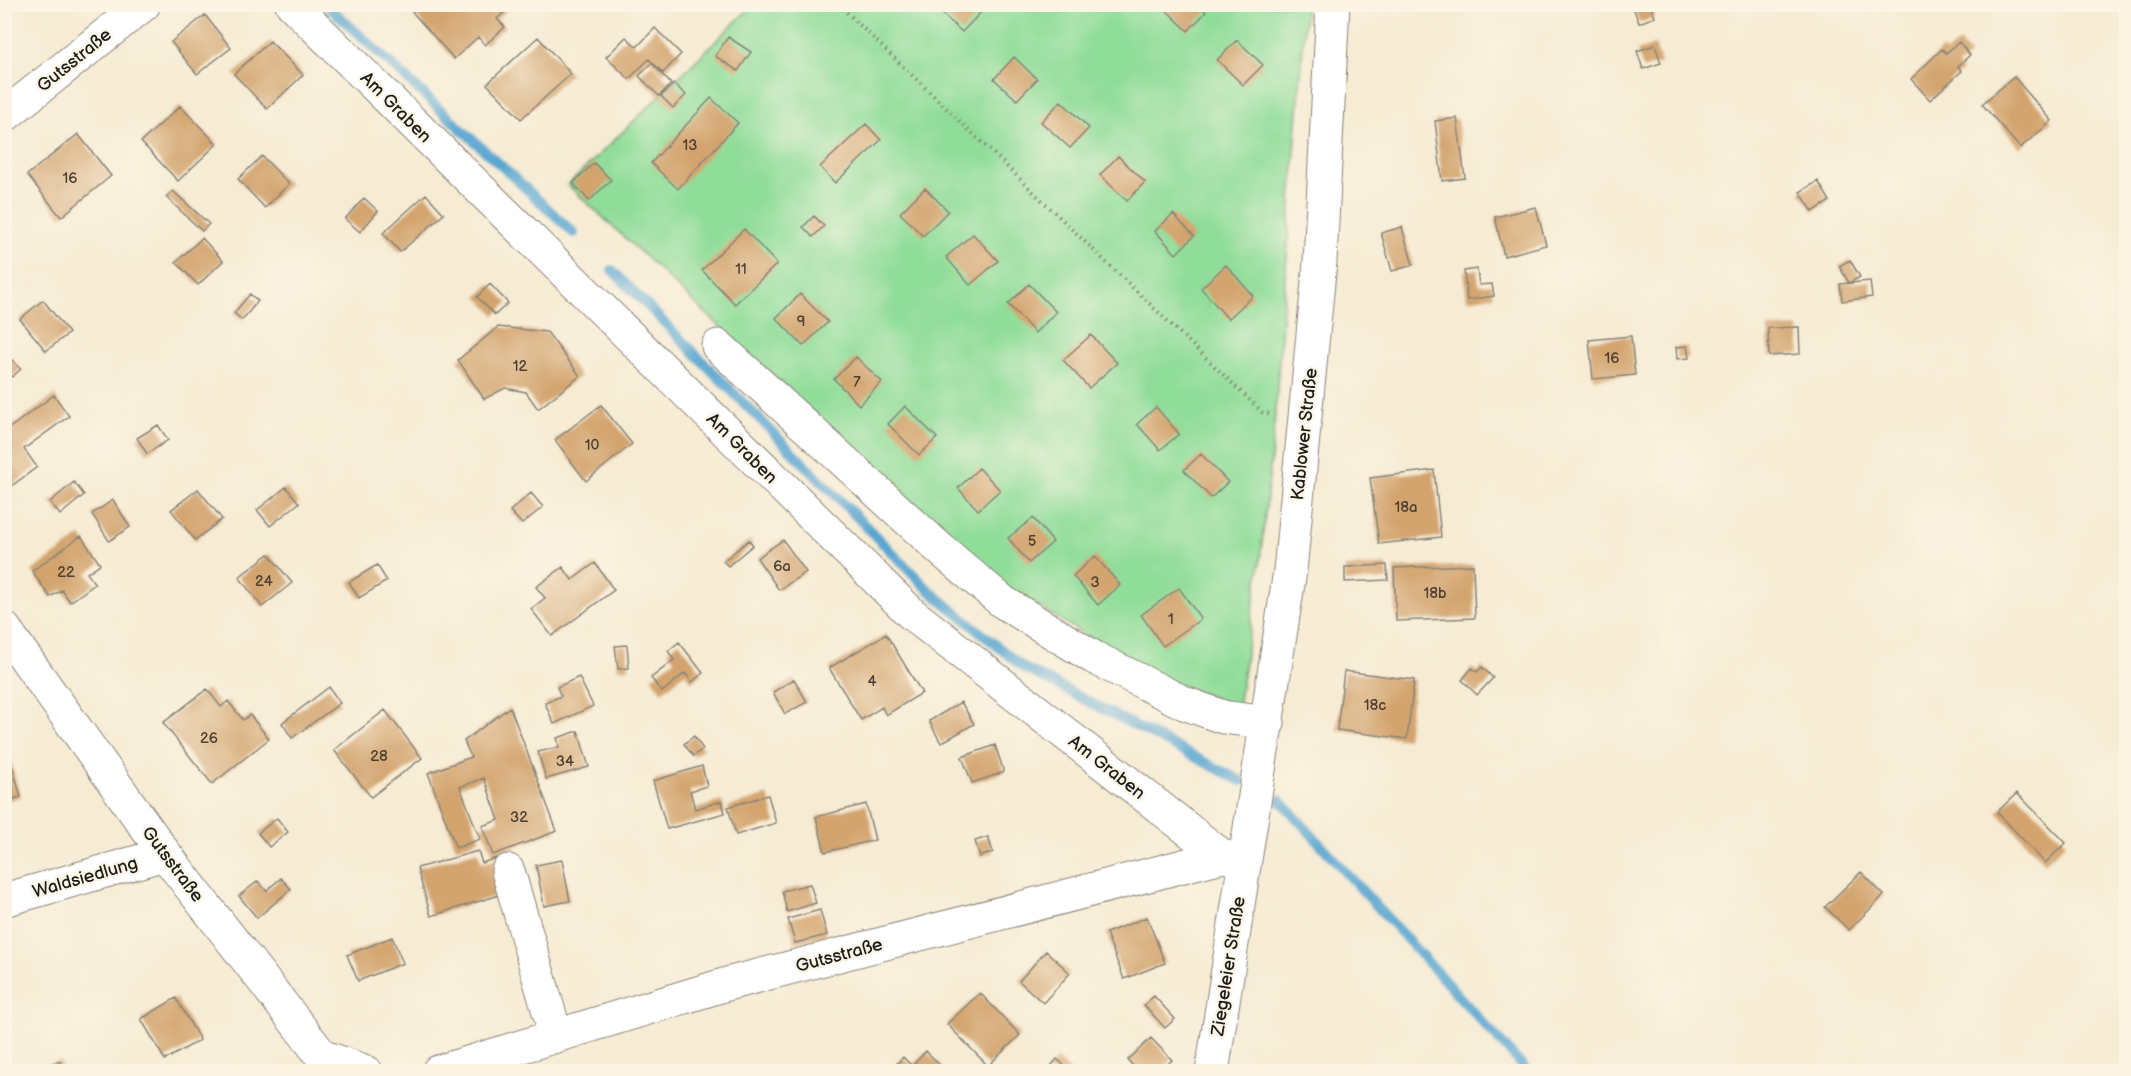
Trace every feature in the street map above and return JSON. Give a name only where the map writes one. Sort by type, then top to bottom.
[{"type":"street","name":"Gutsstraße","points":[[4,116],[144,4]]},
{"type":"street","name":"Am Graben","points":[[292,4],[912,614],[1233,858]]},
{"type":"street","name":"Kablower Straße","points":[[1233,858],[1268,723],[1290,571],[1320,262],[1333,4]]},
{"type":"street","points":[[718,346],[932,541],[1003,602],[1093,657],[1184,703],[1224,717],[1268,723]]},
{"type":"street","name":"Gutsstraße","points":[[4,628],[165,854],[322,1056],[366,1071]]},
{"type":"street","name":"Waldsiedlung","points":[[4,900],[165,854]]},
{"type":"street","name":"Gutsstraße","points":[[438,1071],[727,984],[1233,858]]},
{"type":"street","name":"Ziegeleier Straße","points":[[1212,1071],[1233,858]]},
{"type":"street","points":[[508,871],[556,1036]]},
{"type":"path","points":[[838,4],[1262,412],[1305,424]]},
{"type":"green space","points":[[753,5],[1306,5],[1273,440],[1260,562],[1238,707],[1151,674],[1012,591],[950,540],[568,185]]},
{"type":"building","points":[[405,4],[513,4],[497,19],[505,27],[485,45],[478,37],[454,59]]},
{"type":"building","points":[[945,4],[974,4],[982,11],[962,32],[939,11]]},
{"type":"building","points":[[1160,4],[1198,4],[1206,12],[1188,31]]},
{"type":"building","points":[[1632,4],[1650,4],[1655,17],[1639,23]]},
{"type":"building","points":[[205,15],[231,48],[197,74],[171,42]]},
{"type":"building","points":[[655,28],[681,54],[663,73],[649,59],[629,79],[606,57],[626,37],[637,47]]},
{"type":"building","points":[[538,37],[571,74],[521,119],[487,84]]},
{"type":"building","points":[[728,37],[751,52],[738,71],[715,56]]},
{"type":"building","points":[[1237,40],[1263,65],[1243,85],[1217,60]]},
{"type":"building","points":[[270,41],[303,75],[267,109],[234,74]]},
{"type":"building","points":[[1959,42],[1970,55],[1958,66],[1962,71],[1930,100],[1911,79],[1942,49],[1946,53]]},
{"type":"building","points":[[1655,45],[1661,63],[1643,69],[1637,51]]},
{"type":"building","points":[[1014,57],[1037,79],[1017,100],[994,79]]},
{"type":"building","points":[[652,63],[671,84],[659,96],[639,76]]},
{"type":"building","points":[[2014,77],[2052,121],[2020,148],[1982,104]]},
{"type":"building","points":[[674,84],[686,95],[673,108],[661,96]]},
{"type":"building","points":[[711,98],[738,123],[678,189],[651,163]]},
{"type":"building","points":[[1061,101],[1089,128],[1070,148],[1041,122]]},
{"type":"building","points":[[180,106],[217,144],[178,181],[141,142]]},
{"type":"building","points":[[1457,118],[1465,178],[1442,181],[1435,121]]},
{"type":"building","points":[[866,124],[881,140],[835,183],[820,167]]},
{"type":"building","points":[[78,134],[111,176],[61,217],[27,175]]},
{"type":"building","points":[[262,156],[289,184],[265,208],[238,179]]},
{"type":"building","points":[[1118,156],[1145,182],[1127,201],[1100,175]]},
{"type":"building","points":[[594,163],[611,180],[589,201],[573,183]]},
{"type":"building","points":[[1818,181],[1830,201],[1813,212],[1800,192]]},
{"type":"building","points":[[925,188],[948,211],[923,236],[900,213]]},
{"type":"building","points":[[173,191],[209,224],[202,231],[166,197]]},
{"type":"building","points":[[426,194],[444,214],[400,252],[383,233]]},
{"type":"building","points":[[364,198],[378,211],[360,232],[345,219]]},
{"type":"building","points":[[1536,207],[1546,245],[1504,256],[1495,217]]},
{"type":"building","points":[[1173,214],[1194,236],[1176,254],[1155,231]]},
{"type":"building","points":[[814,216],[824,226],[813,237],[803,227]]},
{"type":"building","points":[[1402,227],[1413,265],[1392,271],[1381,233]]},
{"type":"building","points":[[744,229],[777,264],[735,304],[702,270]]},
{"type":"building","points":[[973,234],[998,261],[970,285],[946,257]]},
{"type":"building","points":[[202,238],[223,261],[198,285],[176,262]]},
{"type":"building","points":[[1850,260],[1860,277],[1849,283],[1839,266]]},
{"type":"building","points":[[1226,265],[1253,296],[1228,319],[1201,288]]},
{"type":"building","points":[[1477,269],[1479,285],[1492,284],[1494,296],[1467,300],[1464,271]]},
{"type":"building","points":[[1870,281],[1872,297],[1842,301],[1840,284]]},
{"type":"building","points":[[490,284],[508,303],[495,315],[477,297]]},
{"type":"building","points":[[1029,284],[1056,312],[1035,333],[1008,304]]},
{"type":"building","points":[[250,294],[258,301],[242,320],[234,313]]},
{"type":"building","points":[[800,294],[828,322],[803,346],[776,318]]},
{"type":"building","points":[[43,300],[69,333],[46,351],[20,319]]},
{"type":"building","points":[[498,327],[547,332],[580,376],[538,409],[526,392],[505,388],[484,399],[458,360]]},
{"type":"building","points":[[1799,327],[1800,354],[1769,356],[1768,328]]},
{"type":"building","points":[[1091,335],[1117,363],[1089,388],[1063,360]]},
{"type":"building","points":[[1631,336],[1635,375],[1593,379],[1589,340]]},
{"type":"building","points":[[1687,346],[1689,358],[1677,359],[1676,347]]},
{"type":"building","points":[[856,357],[882,382],[859,405],[834,379]]},
{"type":"building","points":[[11,359],[21,369],[12,377],[4,369]]},
{"type":"building","points":[[54,395],[69,416],[24,449],[37,467],[6,490],[4,432]]},
{"type":"building","points":[[601,405],[632,444],[586,481],[555,440]]},
{"type":"building","points":[[905,406],[937,438],[919,455],[888,424]]},
{"type":"building","points":[[1156,407],[1179,434],[1160,450],[1137,424]]},
{"type":"building","points":[[158,425],[168,440],[147,454],[137,438]]},
{"type":"building","points":[[1201,454],[1228,482],[1211,498],[1184,470]]},
{"type":"building","points":[[979,468],[1000,490],[978,510],[958,488]]},
{"type":"building","points":[[1434,470],[1441,537],[1379,544],[1370,478]]},
{"type":"building","points":[[74,482],[84,495],[60,515],[50,502]]},
{"type":"building","points":[[286,487],[299,503],[270,526],[257,510]]},
{"type":"building","points":[[198,489],[222,519],[195,540],[171,510]]},
{"type":"building","points":[[531,493],[543,507],[522,524],[510,511]]},
{"type":"building","points":[[113,500],[130,527],[109,541],[92,514]]},
{"type":"building","points":[[1033,518],[1053,542],[1029,563],[1008,538]]},
{"type":"building","points":[[81,536],[100,564],[87,573],[95,584],[70,602],[62,590],[50,597],[32,571]]},
{"type":"building","points":[[749,540],[753,545],[728,566],[723,561]]},
{"type":"building","points":[[783,540],[806,572],[779,590],[757,558]]},
{"type":"building","points":[[269,554],[292,583],[262,607],[239,577]]},
{"type":"building","points":[[1095,556],[1120,585],[1098,605],[1073,576]]},
{"type":"building","points":[[595,563],[614,590],[552,636],[531,609],[545,598],[536,587],[563,567],[572,580]]},
{"type":"building","points":[[377,565],[387,581],[359,598],[349,582]]},
{"type":"building","points":[[1387,565],[1388,580],[1345,582],[1345,567]]},
{"type":"building","points":[[1473,565],[1475,618],[1396,621],[1394,568]]},
{"type":"building","points":[[1179,588],[1201,619],[1163,646],[1141,615]]},
{"type":"building","points":[[886,634],[922,693],[886,715],[882,707],[861,720],[829,668]]},
{"type":"building","points":[[679,642],[703,673],[692,682],[685,673],[662,692],[651,678],[674,660],[668,651]]},
{"type":"building","points":[[627,645],[629,668],[618,669],[615,646]]},
{"type":"building","points":[[1482,667],[1493,678],[1477,695],[1462,680],[1472,668],[1477,672]]},
{"type":"building","points":[[1344,671],[1414,680],[1407,739],[1337,730]]},
{"type":"building","points":[[579,677],[593,706],[554,724],[545,703],[561,696],[557,687]]},
{"type":"building","points":[[794,679],[807,702],[785,714],[773,692]]},
{"type":"building","points":[[329,687],[340,703],[292,738],[282,723]]},
{"type":"building","points":[[207,689],[221,707],[228,701],[243,720],[250,715],[269,739],[212,784],[163,723]]},
{"type":"building","points":[[961,702],[974,724],[941,743],[929,721]]},
{"type":"building","points":[[510,707],[557,831],[493,855],[482,826],[499,820],[484,778],[460,787],[480,839],[456,848],[428,773],[471,757],[464,741]]},
{"type":"building","points":[[385,710],[422,758],[371,797],[334,750]]},
{"type":"building","points":[[578,731],[589,767],[546,779],[538,752],[559,747],[557,738]]},
{"type":"building","points":[[694,736],[703,749],[693,756],[684,744]]},
{"type":"building","points":[[4,737],[21,797],[4,801]]},
{"type":"building","points":[[995,745],[1004,772],[972,783],[962,757]]},
{"type":"building","points":[[702,766],[707,786],[690,791],[695,809],[722,801],[725,813],[667,829],[653,781]]},
{"type":"building","points":[[2017,793],[2066,843],[2045,863],[1997,812]]},
{"type":"building","points":[[768,795],[776,823],[736,835],[728,807]]},
{"type":"building","points":[[866,804],[875,840],[825,852],[816,817]]},
{"type":"building","points":[[277,818],[288,832],[269,847],[258,833]]},
{"type":"building","points":[[988,837],[993,852],[980,857],[975,841]]},
{"type":"building","points":[[478,851],[482,863],[496,858],[506,893],[431,916],[417,868]]},
{"type":"building","points":[[562,860],[570,901],[544,906],[536,865]]},
{"type":"building","points":[[1861,872],[1884,895],[1849,930],[1825,907]]},
{"type":"building","points":[[281,878],[291,889],[257,918],[239,896],[258,881],[266,891]]},
{"type":"building","points":[[810,884],[816,903],[787,912],[782,891]]},
{"type":"building","points":[[820,910],[827,935],[795,943],[788,919]]},
{"type":"building","points":[[1147,917],[1165,963],[1124,979],[1106,933]]},
{"type":"building","points":[[392,937],[403,963],[358,981],[347,955]]},
{"type":"building","points":[[1046,951],[1070,973],[1043,1003],[1019,981]]},
{"type":"building","points":[[980,993],[1020,1035],[988,1066],[947,1024]]},
{"type":"building","points":[[1154,996],[1175,1019],[1165,1028],[1144,1005]]},
{"type":"building","points":[[176,998],[200,1040],[165,1060],[141,1019]]},
{"type":"building","points":[[1151,1038],[1172,1060],[1160,1072],[1138,1072],[1128,1060]]},
{"type":"building","points":[[926,1051],[942,1067],[938,1072],[889,1072],[903,1057],[912,1066]]},
{"type":"building","points":[[1057,1059],[1071,1072],[1046,1072]]},
{"type":"building","points":[[60,1061],[63,1072],[25,1072],[25,1071]]},
{"type":"waterway","points":[[326,4],[574,233]]},
{"type":"waterway","points":[[612,270],[930,591],[1024,668],[1241,781]]},
{"type":"waterway","points":[[1280,800],[1528,1072]]}]
